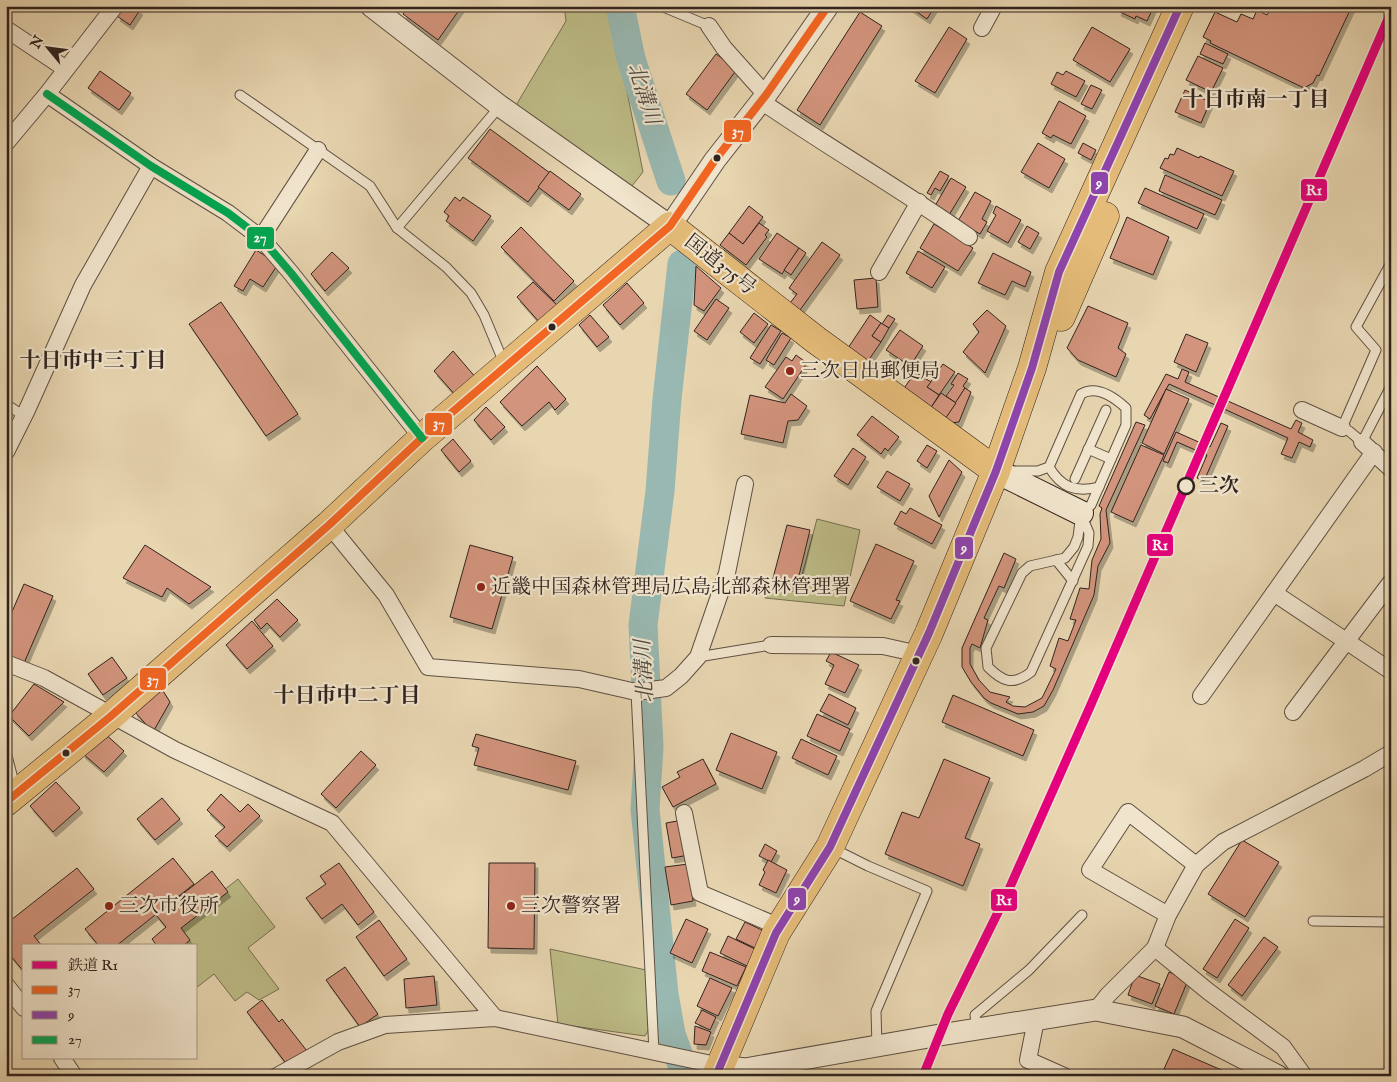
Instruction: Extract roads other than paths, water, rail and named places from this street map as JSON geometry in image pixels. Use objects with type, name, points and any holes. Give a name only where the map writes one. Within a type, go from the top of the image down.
[{"type":"highway","points":[[718,1071],[776,933],[830,847],[919,654],[996,470],[1032,368],[1059,272],[1180,6]]},
{"type":"highway","points":[[1032,368],[1058,326],[1196,6]]},
{"type":"highway","name":"国道375号","points":[[12,797],[111,716],[329,525],[422,438],[670,226],[816,340],[996,470]]},
{"type":"main road","points":[[996,470],[1081,513]]},
{"type":"street","points":[[6,143],[47,94],[115,6]]},
{"type":"street","points":[[371,6],[500,106],[670,226],[715,160],[763,98],[828,6]]},
{"type":"street","points":[[982,28],[994,6]]},
{"type":"street","points":[[709,26],[763,98],[798,127],[919,202],[969,237]]},
{"type":"street","points":[[6,29],[66,69]]},
{"type":"street","points":[[47,94],[151,166],[228,213],[261,238],[422,438]]},
{"type":"street","points":[[261,238],[318,150]]},
{"type":"street","points":[[6,452],[83,285],[151,166]]},
{"type":"street","points":[[879,272],[919,202]]},
{"type":"street","points":[[1302,410],[1342,428]]},
{"type":"street","points":[[1202,696],[1274,593],[1368,447],[1391,469]]},
{"type":"street","points":[[329,525],[386,595],[428,667],[579,679],[645,690],[666,688],[681,676],[698,658],[727,573],[745,484]]},
{"type":"street","points":[[1293,712],[1391,582]]},
{"type":"street","points":[[1274,593],[1391,671]]},
{"type":"street","points":[[771,645],[883,646],[919,654]]},
{"type":"street","points":[[6,663],[44,678],[175,750],[332,823],[495,1018]]},
{"type":"street","points":[[1096,1010],[1108,995],[1155,948],[1168,916],[1196,865],[1223,842],[1391,753]]},
{"type":"street","points":[[1168,916],[1090,870],[1128,812],[1196,865]]},
{"type":"street","points":[[684,814],[700,893],[780,927]]},
{"type":"street","points":[[1155,948],[1208,992],[1283,1047],[1304,1076]]},
{"type":"street","points":[[6,985],[22,1005]]},
{"type":"street","points":[[277,1076],[338,1042],[385,1026],[495,1018],[686,1059],[718,1071],[745,1069],[1096,1010],[1183,1028],[1278,1076]]},
{"type":"street","points":[[1036,1020],[1028,1060],[1064,1076]]},
{"type":"street","points":[[63,1060],[74,1076]]},
{"type":"lane","points":[[661,6],[709,26]]},
{"type":"lane","points":[[240,95],[370,186],[397,228],[446,268],[471,293],[484,315],[505,366]]},
{"type":"lane","points":[[397,228],[500,106]]},
{"type":"lane","points":[[1391,263],[1356,327],[1376,350],[1342,428],[1350,431],[1368,447],[1391,386]]},
{"type":"lane","points":[[996,470],[1038,471],[1049,467],[1081,394],[1092,390],[1116,399],[1126,408],[1126,424],[1091,505],[1081,513],[1078,537],[1074,547],[1065,558],[1030,566],[1022,573],[986,648],[988,667],[997,676],[1015,681],[1031,672],[1088,546],[1089,533],[1081,513]]},
{"type":"lane","points":[[6,404],[24,416]]},
{"type":"lane","points":[[1075,479],[1106,410]]},
{"type":"lane","points":[[1088,449],[1111,459]]},
{"type":"lane","points":[[1049,467],[1057,480],[1074,488],[1085,490],[1099,487]]},
{"type":"lane","points":[[1056,560],[1073,581]]},
{"type":"lane","points":[[698,658],[771,645]]},
{"type":"lane","points":[[645,690],[660,1053]]},
{"type":"lane","points":[[6,752],[12,797]]},
{"type":"lane","points":[[830,847],[868,866],[927,891],[876,1011],[877,1046]]},
{"type":"lane","points":[[977,1030],[975,1015],[1029,970],[1082,915]]},
{"type":"lane","points":[[1313,921],[1391,922]]},
{"type":"waterway","name":"北溝川","points":[[620,6],[631,59],[671,181]]},
{"type":"waterway","name":"北溝川","points":[[682,264],[667,399],[660,491],[643,625],[649,747],[645,809],[664,994],[671,1034],[686,1076]]},
{"type":"rail line","name":"R1","points":[[923,1076],[948,1014],[1006,896],[1089,709],[1391,12]]},
{"type":"place","name":"三次日出郵便局","points":[[790,371]]},
{"type":"place","name":"三次","points":[[1186,486]]},
{"type":"place","name":"近畿中国森林管理局広島北部森林管理署","points":[[481,587]]},
{"type":"place","name":"三次市役所","points":[[109,906]]},
{"type":"place","name":"三次警察署","points":[[511,906]]},
{"type":"district","name":"十日市南一丁目","points":[[1256,100]]},
{"type":"district","name":"十日市中三丁目","points":[[93,361]]},
{"type":"district","name":"十日市中二丁目","points":[[347,696]]}]
